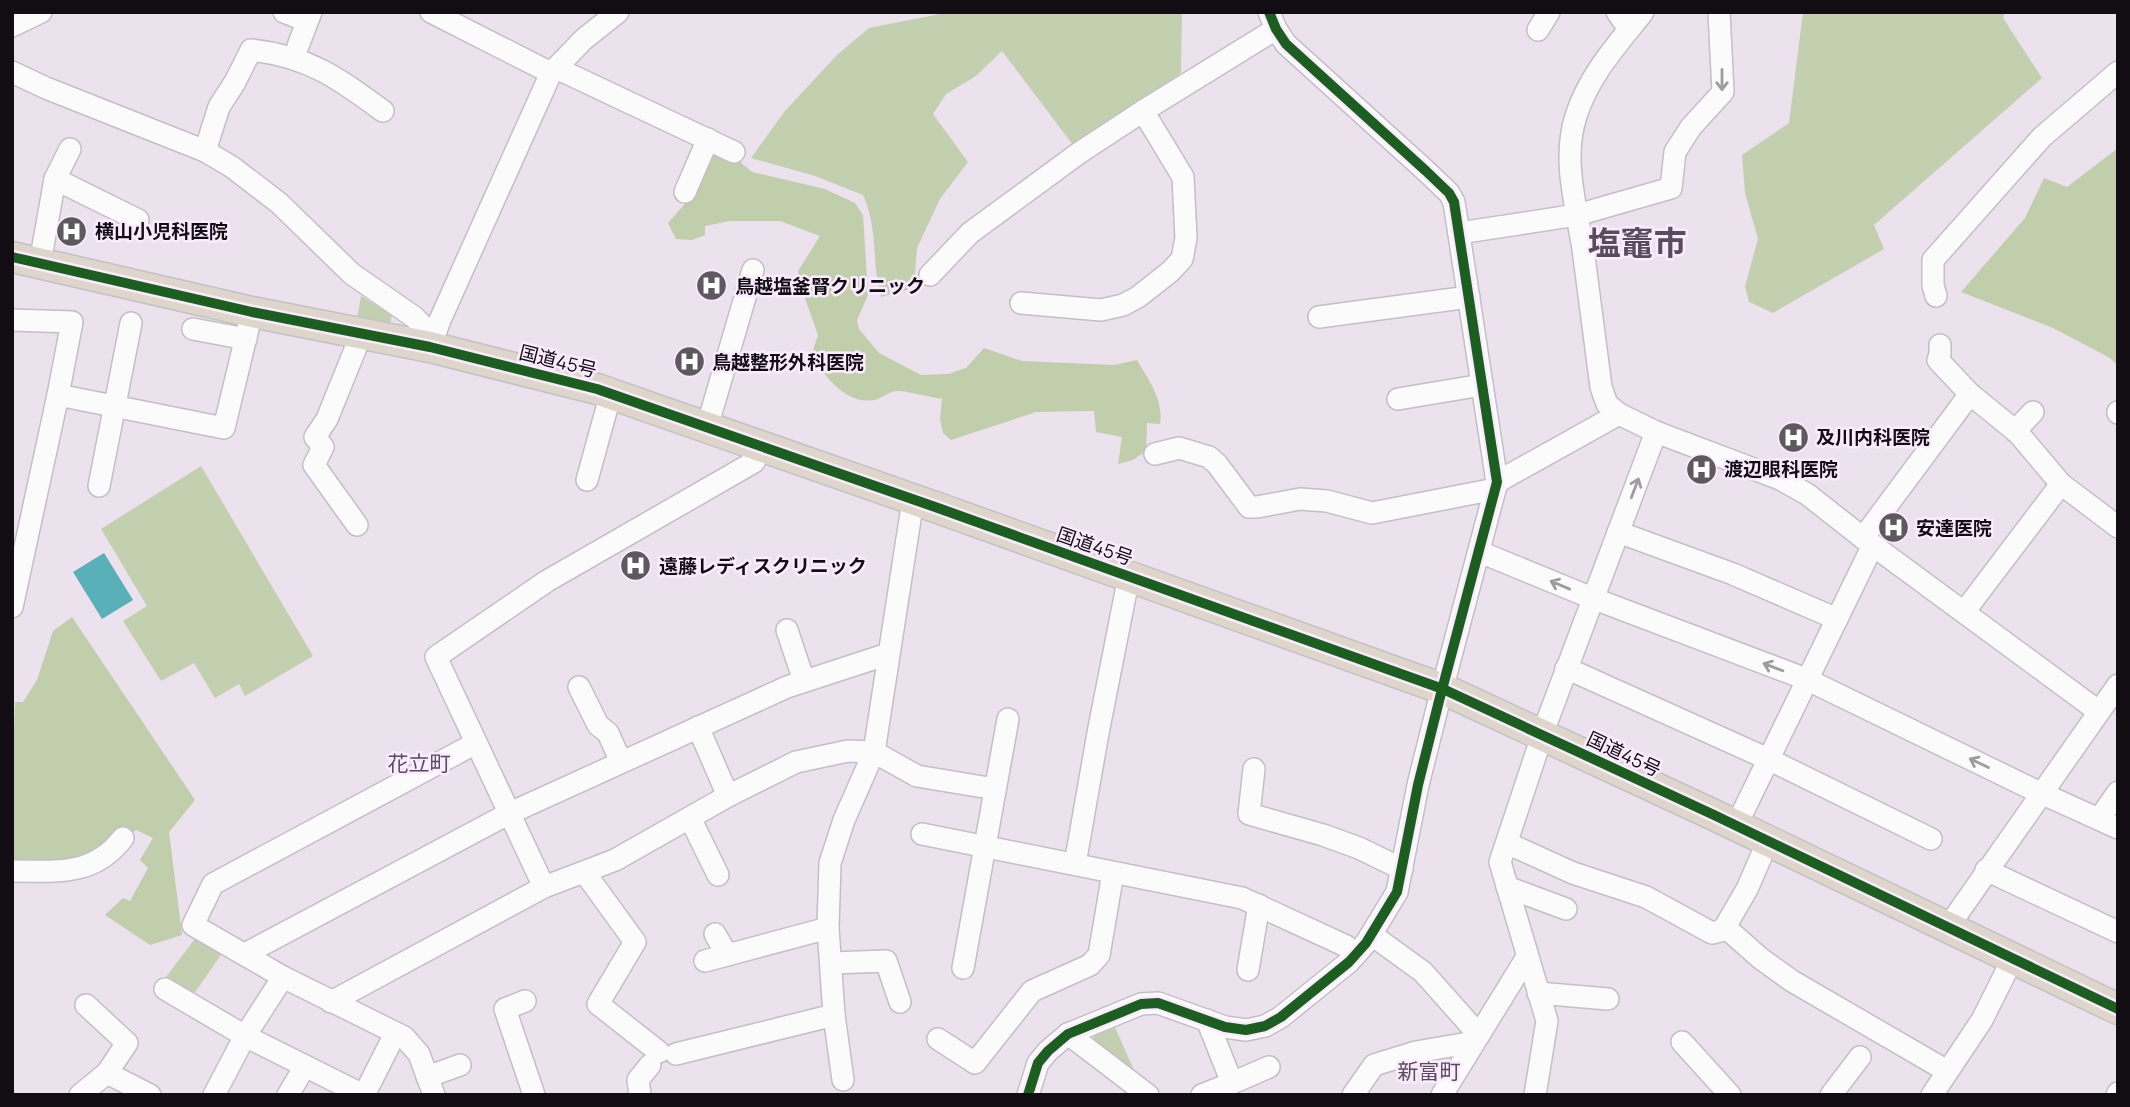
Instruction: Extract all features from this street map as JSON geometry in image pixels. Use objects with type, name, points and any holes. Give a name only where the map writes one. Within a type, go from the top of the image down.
[{"type":"highway","name":"国道45号","points":[[26,260],[249,326],[361,335],[430,347],[611,393],[1129,576],[1443,689],[1736,825],[2118,1009]]},
{"type":"street","points":[[12,26],[41,12]]},
{"type":"street","points":[[284,12],[309,17],[298,46]]},
{"type":"street","points":[[431,12],[734,152]]},
{"type":"street","points":[[430,347],[554,70],[584,39],[618,12]]},
{"type":"street","points":[[1643,12],[1623,21],[1576,116],[1571,139],[1570,166],[1601,387],[1607,404],[1619,414],[1656,432],[1780,479],[1807,494],[2098,711]]},
{"type":"street","points":[[1459,233],[1577,215],[1671,188],[1675,152],[1691,127],[1723,92],[1719,12]]},
{"type":"street","points":[[930,275],[970,233],[1079,153],[1272,21],[1286,44],[1449,193],[1454,202],[1496,485],[1418,785],[1397,892],[1372,935],[1355,955],[1281,1017],[1265,1026],[1246,1030],[1225,1027],[1158,1003],[1141,1004],[1068,1034],[1038,1063],[1028,1095]]},
{"type":"street","points":[[205,151],[219,107],[251,50],[275,53],[313,65],[341,80],[383,111]]},
{"type":"street","points":[[12,72],[205,151],[259,186],[352,274],[414,317],[423,326],[430,347]]},
{"type":"street","points":[[1936,296],[1933,260],[2042,137],[2118,72]]},
{"type":"street","points":[[1021,303],[1101,310],[1123,305],[1138,297],[1182,259],[1186,238],[1183,177],[1143,111]]},
{"type":"street","points":[[685,192],[708,139]]},
{"type":"street","points":[[26,260],[55,179],[71,149]]},
{"type":"street","points":[[55,179],[138,220]]},
{"type":"street","points":[[707,427],[752,270]]},
{"type":"street","points":[[1319,317],[1469,297]]},
{"type":"street","points":[[12,320],[72,322],[12,607]]},
{"type":"street","points":[[99,486],[131,323]]},
{"type":"street","points":[[58,395],[224,428],[249,326],[193,329]]},
{"type":"street","points":[[356,525],[314,465],[323,447],[315,437],[327,419],[361,335]]},
{"type":"street","points":[[1940,345],[1938,360],[1970,394],[2015,431],[2061,484],[2118,527]]},
{"type":"street","points":[[1398,399],[1482,385]]},
{"type":"street","points":[[587,480],[611,393]]},
{"type":"street","points":[[1736,825],[1837,619],[1868,541],[1970,394]]},
{"type":"street","points":[[2015,431],[2033,412]]},
{"type":"street","points":[[1155,454],[1179,448],[1209,457],[1249,507],[1300,499],[1327,501],[1372,513],[1496,485],[1619,414]]},
{"type":"street","points":[[1535,1095],[1547,1021],[1500,862],[1566,668],[1656,432]]},
{"type":"street","points":[[544,887],[436,657],[547,580],[754,461],[761,447]]},
{"type":"street","points":[[1964,612],[2061,484]]},
{"type":"street","points":[[843,1080],[834,1015],[828,928],[830,863],[844,820],[874,752],[913,500]]},
{"type":"street","points":[[1618,531],[1733,574],[1837,619]]},
{"type":"street","points":[[1480,552],[1592,598],[1806,679],[2108,824],[2118,792]]},
{"type":"street","points":[[1075,864],[1129,576]]},
{"type":"street","points":[[787,630],[804,681]]},
{"type":"street","points":[[245,954],[508,814],[787,687],[888,654]]},
{"type":"street","points":[[1566,668],[1768,760],[1931,839]]},
{"type":"street","points":[[1948,927],[2118,685]]},
{"type":"street","points":[[579,687],[598,725],[608,733],[621,762]]},
{"type":"street","points":[[963,968],[1008,719]]},
{"type":"street","points":[[698,727],[729,796]]},
{"type":"street","points":[[460,1065],[431,1086],[419,1054],[404,1037],[283,977],[193,926],[213,884],[476,743]]},
{"type":"street","points":[[331,1002],[544,887],[615,860],[796,762],[848,751],[874,752],[916,776],[995,789]]},
{"type":"street","points":[[1254,769],[1241,813],[1335,839],[1402,869]]},
{"type":"street","points":[[690,818],[718,875]]},
{"type":"street","points":[[922,834],[1242,898],[1346,946],[1355,955]]},
{"type":"street","points":[[12,871],[72,871],[91,864],[114,849],[123,838]]},
{"type":"street","points":[[1507,843],[1573,873],[1646,897],[1712,933],[1725,927],[1768,841]]},
{"type":"street","points":[[1986,870],[2118,932]]},
{"type":"street","points":[[585,873],[635,942],[598,1004],[662,1057]]},
{"type":"street","points":[[938,1039],[975,1063],[1031,991],[1090,965],[1099,955],[1112,873]]},
{"type":"street","points":[[1507,887],[1566,909]]},
{"type":"street","points":[[1248,970],[1259,905]]},
{"type":"street","points":[[1725,927],[1760,958],[1792,981],[1947,1071]]},
{"type":"street","points":[[705,961],[828,928]]},
{"type":"street","points":[[715,933],[727,955]]},
{"type":"street","points":[[1372,935],[1423,972],[1476,1039]]},
{"type":"street","points":[[1442,1095],[1527,957]]},
{"type":"street","points":[[1932,1095],[1982,1020],[2013,958]]},
{"type":"street","points":[[831,963],[886,961],[900,1002]]},
{"type":"street","points":[[214,1095],[245,1036],[283,977]]},
{"type":"street","points":[[165,989],[245,1036],[364,1095],[395,1034]]},
{"type":"street","points":[[1538,993],[1608,999]]},
{"type":"street","points":[[525,1001],[505,1009],[534,1095]]},
{"type":"street","points":[[80,1095],[107,1073],[127,1043],[86,1005]]},
{"type":"street","points":[[640,1095],[638,1080],[662,1057],[834,1015]]},
{"type":"street","points":[[1207,1020],[1232,1083]]},
{"type":"street","points":[[1068,1034],[1148,1095]]},
{"type":"street","points":[[1353,1095],[1374,1065],[1416,1052],[1476,1039]]},
{"type":"street","points":[[1682,1042],[1730,1095]]},
{"type":"street","points":[[1832,1095],[1860,1057]]},
{"type":"street","points":[[288,1095],[305,1066]]},
{"type":"street","points":[[1202,1095],[1269,1068]]},
{"type":"street","points":[[107,1073],[150,1095]]},
{"type":"green space","points":[[950,12],[1182,12],[1181,73],[1073,145],[1002,51],[976,76],[946,94],[933,114],[968,162],[940,199],[917,248],[914,288],[881,297],[871,221],[863,195],[815,176],[751,158],[784,112],[837,55],[869,28]]},
{"type":"green space","points":[[1803,12],[2005,12],[2003,18],[2042,78],[1874,225],[1884,249],[1773,313],[1749,302],[1745,286],[1758,239],[1745,193],[1742,155],[1789,123]]},
{"type":"green space","points":[[2118,148],[2118,366],[2110,358],[2053,328],[1961,292],[2025,218],[2044,178],[2067,187]]},
{"type":"green space","points":[[712,150],[739,161],[752,172],[825,189],[855,203],[863,215],[868,295],[857,320],[859,329],[879,353],[921,375],[948,374],[966,368],[984,348],[1022,361],[1114,365],[1137,360],[1154,390],[1161,415],[1160,424],[1147,423],[1146,451],[1133,460],[1118,464],[1122,437],[1096,432],[1094,411],[1036,412],[951,440],[943,433],[940,419],[942,399],[896,391],[874,400],[845,394],[811,356],[818,335],[798,271],[820,236],[780,221],[730,221],[705,226],[705,235],[692,240],[676,239],[668,223],[691,197]]},
{"type":"green space","points":[[361,296],[392,315],[390,325],[357,319]]},
{"type":"green space","points":[[201,466],[313,656],[245,696],[239,684],[215,698],[194,663],[161,681],[123,621],[147,606],[101,529]]},
{"type":"green space","points":[[72,617],[195,800],[169,832],[182,935],[150,945],[105,915],[123,898],[130,901],[148,868],[140,860],[153,838],[136,830],[85,861],[12,866],[12,731],[15,702],[23,702],[37,680],[53,631]]},
{"type":"green space","points":[[197,936],[223,952],[191,998],[163,981]]},
{"type":"green space","points":[[1114,1025],[1136,1075],[1092,1043],[1095,1034]]},
{"type":"water","points":[[104,553],[133,600],[102,619],[73,572]]},
{"type":"cycle path","points":[[1028,1095],[1038,1063],[1068,1034],[1141,1004],[1158,1003],[1225,1027],[1246,1030],[1265,1026],[1281,1017],[1349,962],[1366,943],[1397,892],[1418,785],[1497,482],[1454,202],[1449,193],[1426,171],[1286,44],[1269,12]]},
{"type":"cycle path","points":[[12,257],[252,312],[430,347],[597,389],[938,508],[1443,689],[1714,815],[2118,1009]]},
{"type":"place","name":"横山小児科医院","points":[[72,231]]},
{"type":"place","name":"鳥越塩釜腎クリニック","points":[[712,286]]},
{"type":"place","name":"鳥越整形外科医院","points":[[689,362]]},
{"type":"place","name":"及川内科医院","points":[[1793,437]]},
{"type":"place","name":"渡辺眼科医院","points":[[1701,469]]},
{"type":"place","name":"安達医院","points":[[1893,528]]},
{"type":"place","name":"遠藤レディスクリニック","points":[[636,566]]},
{"type":"district","name":"塩竈市","points":[[1637,242]]},
{"type":"district","name":"花立町","points":[[419,763]]},
{"type":"district","name":"新富町","points":[[1429,1071]]}]
